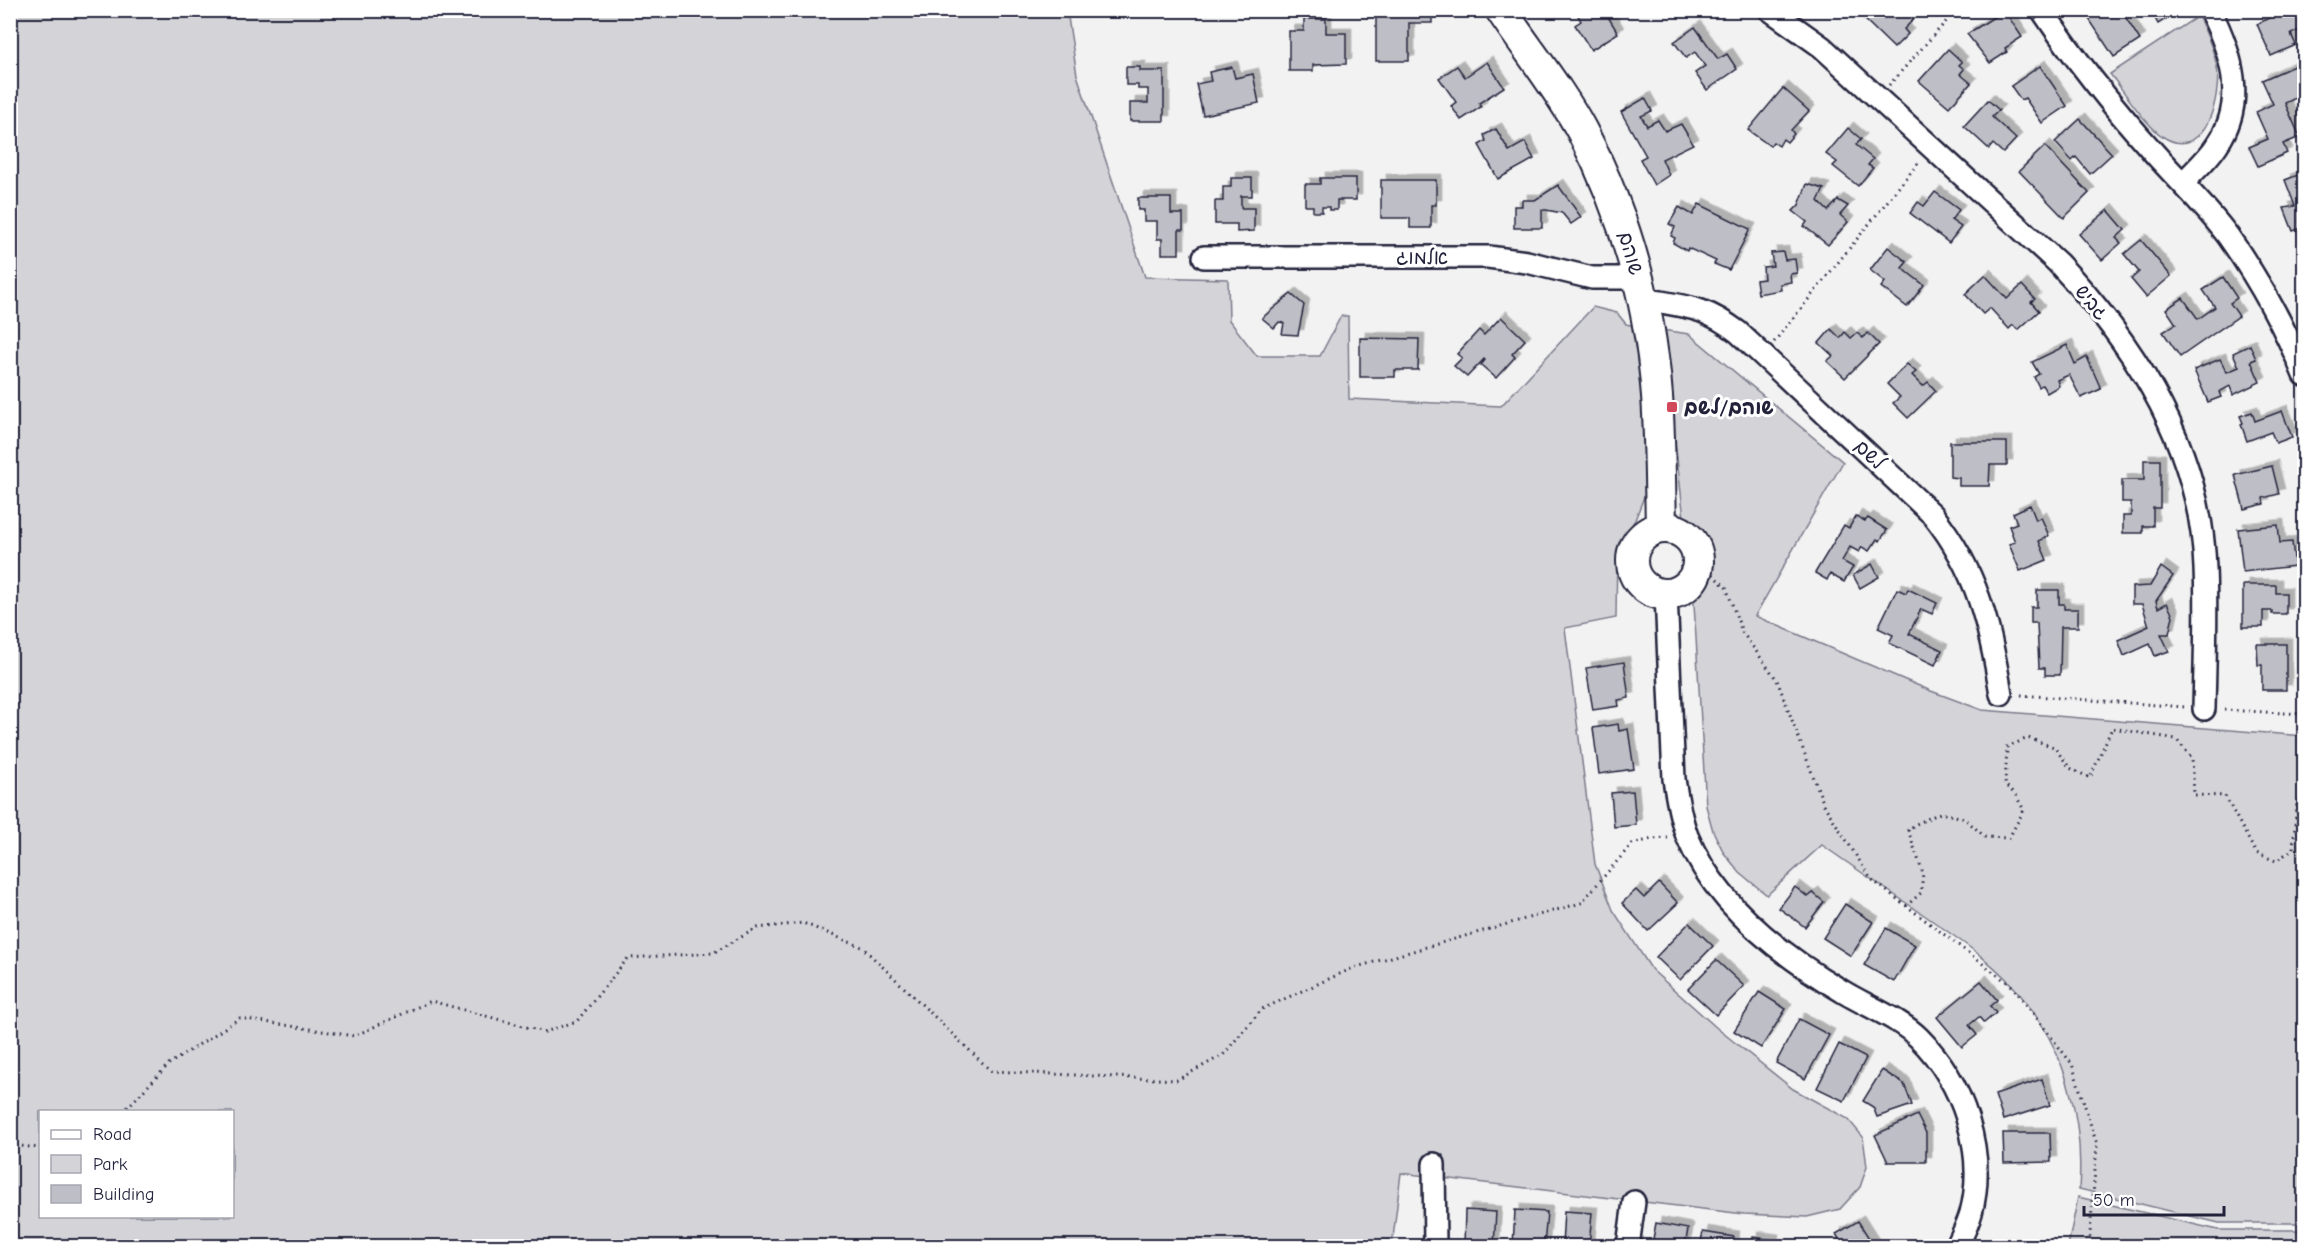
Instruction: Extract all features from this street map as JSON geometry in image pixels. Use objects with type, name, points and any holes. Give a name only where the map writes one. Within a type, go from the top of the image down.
[{"type":"street","name":"שוהם","points":[[1501,10],[1552,83],[1580,129],[1604,175],[1622,220],[1641,288],[1657,396],[1660,528]]},
{"type":"street","name":"גביש","points":[[1770,10],[1822,47],[2058,263],[2085,292],[2131,351],[2165,412],[2189,474],[2203,536],[2205,567],[2204,709]]},
{"type":"street","points":[[2042,10],[2111,103],[2226,233],[2259,280],[2285,328],[2304,375]]},
{"type":"street","points":[[2183,183],[2221,139],[2231,116],[2234,98],[2234,79],[2230,57],[2210,10]]},
{"type":"street","name":"אלמוג","points":[[1204,256],[1488,257],[1527,262],[1641,288]]},
{"type":"street","name":"לשם","points":[[1641,288],[1713,315],[1738,332],[1917,499],[1947,532],[1968,569],[1983,608],[2001,694]]},
{"type":"street","points":[[1660,528],[1675,529],[1685,534],[1693,542],[1698,552],[1699,563],[1690,583],[1681,590],[1666,594],[1649,590],[1640,584],[1631,564],[1636,543],[1644,534],[1660,528]]},
{"type":"street","points":[[1666,594],[1674,779],[1678,808],[1688,837],[1702,865],[1722,892],[1769,940],[1823,980],[1877,1010],[1918,1037],[1949,1074],[1968,1119],[1976,1166],[1971,1213],[1957,1246]]},
{"type":"street","points":[[1434,1164],[1435,1246]]},
{"type":"street","points":[[1628,1246],[1634,1202]]},
{"type":"path","points":[[1878,97],[1952,16],[1961,10]]},
{"type":"path","points":[[1764,355],[1932,147]]},
{"type":"path","points":[[1699,563],[1726,587],[1742,632],[1777,680],[1824,805],[1871,879],[2012,986],[2072,1064],[2097,1145],[2089,1246]]},
{"type":"path","points":[[2001,694],[2304,714]]},
{"type":"path","points":[[1906,906],[1921,893],[1923,873],[1908,830],[1916,824],[1940,813],[1964,818],[1985,837],[2009,838],[2024,810],[2005,785],[2007,747],[2028,738],[2054,747],[2070,768],[2090,778],[2112,728],[2176,739],[2192,758],[2194,795],[2224,796],[2256,853],[2276,861],[2293,849],[2297,801],[2304,800]]},
{"type":"path","points":[[125,1110],[169,1064],[240,1018],[354,1036],[431,1001],[545,1032],[577,1021],[628,958],[714,953],[757,928],[803,923],[862,947],[991,1071],[1177,1080],[1223,1055],[1262,1009],[1353,968],[1581,903],[1632,844],[1652,839],[1688,837]]},
{"type":"path","points":[[10,1144],[39,1149]]},
{"type":"green space","points":[[10,11],[1067,11],[1077,75],[1145,277],[1228,279],[1229,320],[1257,356],[1320,356],[1341,316],[1348,316],[1349,399],[1501,406],[1593,307],[1617,313],[1626,324],[1640,327],[1647,489],[1635,520],[1617,548],[1616,618],[1565,628],[1595,864],[1613,910],[1652,970],[1718,1029],[1793,1089],[1848,1119],[1863,1137],[1867,1167],[1860,1187],[1840,1209],[1807,1217],[1744,1214],[1401,1173],[1392,1246],[11,1246]]},
{"type":"green space","points":[[2198,16],[2216,61],[2218,79],[2208,121],[2192,140],[2181,143],[2167,139],[2152,128],[2110,74]]},
{"type":"green space","points":[[1662,330],[1689,334],[1843,462],[1755,616],[1931,691],[1982,710],[2304,736],[2304,1223],[2219,1223],[2079,1189],[2080,1163],[2075,1112],[2061,1063],[2037,1018],[2012,985],[1989,962],[1822,845],[1767,895],[1740,873],[1724,853],[1713,831],[1706,806],[1694,604]]},
{"type":"green space","points":[[2078,1197],[2218,1230],[2304,1230],[2304,1246],[2068,1246]]},
{"type":"building","points":[[1376,10],[1432,10],[1432,23],[1409,23],[1409,61],[1376,61]]},
{"type":"building","points":[[1575,10],[1604,10],[1618,33],[1591,50],[1575,25],[1581,21]]},
{"type":"building","points":[[1859,10],[1906,10],[1914,19],[1904,29],[1908,34],[1894,48],[1857,12]]},
{"type":"building","points":[[1989,10],[2004,10],[2022,37],[2005,48],[2007,52],[1990,63],[1967,34],[1994,17]]},
{"type":"building","points":[[2101,10],[2121,10],[2140,40],[2114,57],[2089,19]]},
{"type":"building","points":[[2143,10],[2175,10],[2176,13],[2158,24],[2152,13],[2147,16]]},
{"type":"building","points":[[2286,10],[2304,10],[2304,28],[2291,34],[2296,45],[2271,56],[2257,24]]},
{"type":"building","points":[[1304,19],[1326,19],[1326,33],[1346,33],[1346,64],[1313,65],[1313,71],[1289,71],[1289,31],[1304,31]]},
{"type":"building","points":[[1695,27],[1718,59],[1727,54],[1737,69],[1707,90],[1695,73],[1705,66],[1695,52],[1686,58],[1674,42]]},
{"type":"building","points":[[1948,49],[1962,62],[1959,65],[1964,69],[1960,74],[1971,83],[1949,107],[1919,81]]},
{"type":"building","points":[[1487,62],[1504,87],[1479,103],[1481,107],[1461,120],[1451,106],[1456,102],[1439,78],[1457,66],[1465,77]]},
{"type":"building","points":[[2040,66],[2067,106],[2042,123],[2025,98],[2021,100],[2011,86]]},
{"type":"building","points":[[2294,66],[2304,88],[2304,94],[2285,103],[2300,137],[2283,144],[2287,153],[2258,166],[2249,147],[2268,139],[2256,112],[2273,104],[2262,80]]},
{"type":"building","points":[[1126,67],[1140,67],[1140,71],[1164,71],[1164,121],[1130,121],[1130,103],[1148,103],[1148,89],[1138,89],[1138,85],[1126,85]]},
{"type":"building","points":[[1232,67],[1235,78],[1253,74],[1259,103],[1203,115],[1196,84],[1211,81],[1209,72]]},
{"type":"building","points":[[1783,88],[1809,111],[1791,130],[1794,134],[1787,142],[1783,139],[1779,146],[1773,142],[1770,146],[1748,130]]},
{"type":"building","points":[[1645,98],[1652,111],[1641,116],[1647,126],[1658,120],[1665,131],[1681,124],[1693,144],[1662,159],[1669,175],[1654,185],[1640,159],[1646,156],[1621,112]]},
{"type":"building","points":[[1988,100],[1999,110],[1992,117],[2016,139],[2003,153],[1993,144],[1989,149],[1964,126]]},
{"type":"building","points":[[2080,119],[2112,154],[2090,174],[2076,157],[2072,161],[2055,142]]},
{"type":"building","points":[[1848,128],[1861,139],[1856,145],[1873,159],[1868,165],[1873,168],[1858,186],[1833,166],[1837,162],[1826,154]]},
{"type":"building","points":[[1496,129],[1509,151],[1525,142],[1534,159],[1498,179],[1479,145],[1486,141],[1484,135]]},
{"type":"building","points":[[2045,146],[2089,193],[2064,218],[2019,171]]},
{"type":"building","points":[[2298,175],[2299,180],[2304,177],[2304,227],[2293,231],[2284,208],[2295,206],[2285,180]]},
{"type":"building","points":[[1231,178],[1252,178],[1252,196],[1241,196],[1241,208],[1254,208],[1254,231],[1237,232],[1237,224],[1215,224],[1215,201],[1223,201],[1223,187],[1231,187]]},
{"type":"building","points":[[1320,178],[1356,178],[1356,200],[1337,200],[1337,210],[1322,207],[1322,212],[1313,212],[1313,206],[1305,206],[1305,184],[1320,184]]},
{"type":"building","points":[[1381,180],[1436,180],[1436,205],[1431,205],[1431,228],[1410,228],[1410,218],[1381,218]]},
{"type":"building","points":[[1807,184],[1824,189],[1818,201],[1828,211],[1838,200],[1848,206],[1840,215],[1848,222],[1828,245],[1804,226],[1807,222],[1793,211],[1799,205]]},
{"type":"building","points":[[1558,185],[1581,217],[1571,224],[1562,213],[1542,210],[1542,228],[1514,228],[1514,206],[1522,206],[1522,200],[1535,200]]},
{"type":"building","points":[[1935,192],[1959,210],[1951,220],[1961,227],[1949,243],[1910,213],[1918,202],[1924,206]]},
{"type":"building","points":[[1138,198],[1171,198],[1171,214],[1183,214],[1183,230],[1179,230],[1179,254],[1162,254],[1162,239],[1157,239],[1157,221],[1144,221],[1144,210],[1138,210]]},
{"type":"building","points":[[1699,204],[1750,229],[1729,270],[1714,264],[1716,261],[1688,248],[1687,251],[1673,243],[1675,238],[1671,236],[1675,227],[1669,224],[1679,207],[1693,215]]},
{"type":"building","points":[[2108,210],[2125,230],[2116,238],[2121,243],[2102,260],[2079,234]]},
{"type":"building","points":[[2141,240],[2171,276],[2146,297],[2131,279],[2139,272],[2124,254]]},
{"type":"building","points":[[1888,247],[1907,262],[1902,268],[1924,285],[1907,307],[1881,287],[1885,282],[1870,270]]},
{"type":"building","points":[[1783,252],[1785,260],[1795,259],[1797,273],[1790,274],[1791,282],[1780,284],[1781,290],[1758,294],[1756,280],[1764,279],[1763,267],[1773,266],[1771,253]]},
{"type":"building","points":[[1985,275],[2007,299],[2022,285],[2035,299],[2031,302],[2039,311],[2018,330],[2013,325],[2009,329],[1990,308],[1983,314],[1965,294]]},
{"type":"building","points":[[2223,277],[2237,298],[2230,303],[2239,316],[2180,357],[2163,332],[2176,324],[2166,309],[2183,298],[2198,319],[2215,307],[2203,290]]},
{"type":"building","points":[[1291,294],[1304,305],[1298,335],[1282,334],[1284,323],[1279,322],[1274,328],[1262,318]]},
{"type":"building","points":[[1501,317],[1525,340],[1512,354],[1515,357],[1496,378],[1481,365],[1484,359],[1467,377],[1454,366],[1462,358],[1457,354],[1479,330],[1484,335]]},
{"type":"building","points":[[1831,329],[1840,338],[1845,332],[1851,338],[1857,333],[1863,338],[1868,333],[1879,344],[1845,378],[1827,361],[1833,356],[1819,343]]},
{"type":"building","points":[[1360,338],[1419,339],[1418,370],[1395,370],[1395,377],[1360,377]]},
{"type":"building","points":[[2067,345],[2075,364],[2087,357],[2101,389],[2081,398],[2069,375],[2057,380],[2059,386],[2047,393],[2042,385],[2039,387],[2034,377],[2039,374],[2032,362]]},
{"type":"building","points":[[2250,345],[2256,359],[2251,361],[2260,382],[2233,395],[2230,386],[2219,392],[2221,397],[2208,402],[2194,370],[2220,359],[2227,372],[2239,367],[2233,353]]},
{"type":"building","points":[[1907,364],[1916,372],[1912,375],[1923,386],[1928,382],[1936,391],[1908,418],[1893,403],[1900,397],[1887,384]]},
{"type":"building","points":[[2282,411],[2292,437],[2276,443],[2271,432],[2247,441],[2240,416],[2252,412],[2255,421]]},
{"type":"building","points":[[1950,442],[2007,442],[2007,465],[1990,465],[1989,486],[1959,486],[1959,478],[1950,477]]},
{"type":"building","points":[[2144,460],[2160,460],[2160,508],[2153,508],[2153,526],[2143,526],[2143,533],[2123,533],[2123,516],[2131,516],[2131,502],[2122,502],[2122,480],[2144,480]]},
{"type":"building","points":[[2272,466],[2279,494],[2263,498],[2264,504],[2244,509],[2235,475]]},
{"type":"building","points":[[2030,505],[2036,520],[2041,517],[2049,536],[2039,541],[2047,560],[2020,571],[2009,544],[2015,542],[2009,526],[2017,523],[2013,513]]},
{"type":"building","points":[[1856,516],[1865,521],[1868,518],[1887,530],[1880,541],[1877,539],[1869,551],[1862,547],[1859,552],[1850,547],[1842,561],[1853,567],[1844,582],[1830,574],[1827,580],[1815,573],[1844,525],[1849,528]]},
{"type":"building","points":[[2278,525],[2280,543],[2292,542],[2295,566],[2243,572],[2238,529]]},
{"type":"building","points":[[1872,564],[1879,577],[1860,588],[1853,575]]},
{"type":"building","points":[[2161,567],[2173,576],[2156,601],[2158,608],[2167,603],[2173,616],[2169,634],[2161,634],[2169,651],[2155,656],[2150,644],[2124,656],[2118,640],[2149,626],[2142,604],[2132,604],[2132,587],[2150,586]]},
{"type":"building","points":[[2243,585],[2276,585],[2276,593],[2286,593],[2286,614],[2272,614],[2272,611],[2263,611],[2263,627],[2243,627]]},
{"type":"building","points":[[1897,589],[1906,593],[1908,589],[1937,603],[1932,614],[1921,609],[1909,634],[1942,650],[1935,665],[1889,643],[1893,635],[1878,628]]},
{"type":"building","points":[[2037,590],[2059,590],[2059,604],[2064,604],[2064,609],[2078,609],[2078,627],[2061,627],[2060,675],[2045,675],[2045,668],[2039,668],[2037,623],[2031,623],[2031,607],[2037,607]]},
{"type":"building","points":[[2257,644],[2286,644],[2286,690],[2262,690],[2262,665],[2258,665]]},
{"type":"building","points":[[1624,662],[1629,698],[1618,700],[1619,706],[1593,710],[1586,668]]},
{"type":"building","points":[[1618,724],[1619,731],[1628,729],[1634,769],[1599,774],[1593,728]]},
{"type":"building","points":[[1633,791],[1636,825],[1614,827],[1611,793]]},
{"type":"building","points":[[1659,883],[1678,903],[1648,931],[1622,903],[1636,890],[1644,898]]},
{"type":"building","points":[[1795,887],[1808,897],[1813,893],[1824,902],[1805,927],[1779,908]]},
{"type":"building","points":[[1845,904],[1873,922],[1851,956],[1823,938]]},
{"type":"building","points":[[1689,923],[1713,946],[1680,980],[1656,957]]},
{"type":"building","points":[[1886,928],[1915,945],[1894,982],[1864,965]]},
{"type":"building","points":[[1716,960],[1744,986],[1716,1015],[1688,989]]},
{"type":"building","points":[[1981,981],[1997,1000],[1990,1006],[1996,1013],[1984,1023],[1979,1017],[1969,1025],[1977,1035],[1962,1047],[1937,1017]]},
{"type":"building","points":[[1759,992],[1786,1009],[1761,1048],[1734,1031]]},
{"type":"building","points":[[1799,1019],[1829,1035],[1805,1079],[1776,1063]]},
{"type":"building","points":[[1839,1044],[1866,1058],[1844,1101],[1817,1088]]},
{"type":"building","points":[[1882,1070],[1904,1084],[1912,1105],[1877,1117],[1873,1107],[1863,1101]]},
{"type":"building","points":[[2042,1079],[2050,1105],[2003,1120],[1995,1095]]},
{"type":"building","points":[[1917,1115],[1926,1133],[1926,1162],[1888,1162],[1875,1135]]},
{"type":"building","points":[[2003,1133],[2050,1133],[2051,1162],[2004,1163]]},
{"type":"building","points":[[1465,1210],[1496,1212],[1494,1246],[1464,1246]]},
{"type":"building","points":[[1515,1210],[1547,1212],[1544,1246],[1513,1246]]},
{"type":"building","points":[[1564,1211],[1592,1213],[1589,1246],[1562,1246]]},
{"type":"building","points":[[1858,1221],[1874,1246],[1843,1246],[1836,1234]]},
{"type":"building","points":[[1656,1223],[1688,1229],[1685,1246],[1659,1246],[1660,1241],[1653,1239]]},
{"type":"building","points":[[1703,1232],[1734,1237],[1733,1246],[1700,1246]]},
{"type":"building","points":[[1753,1237],[1773,1240],[1772,1246],[1752,1246]]},
{"type":"place","name":"שוהם/לשם","points":[[1672,407]]}]
